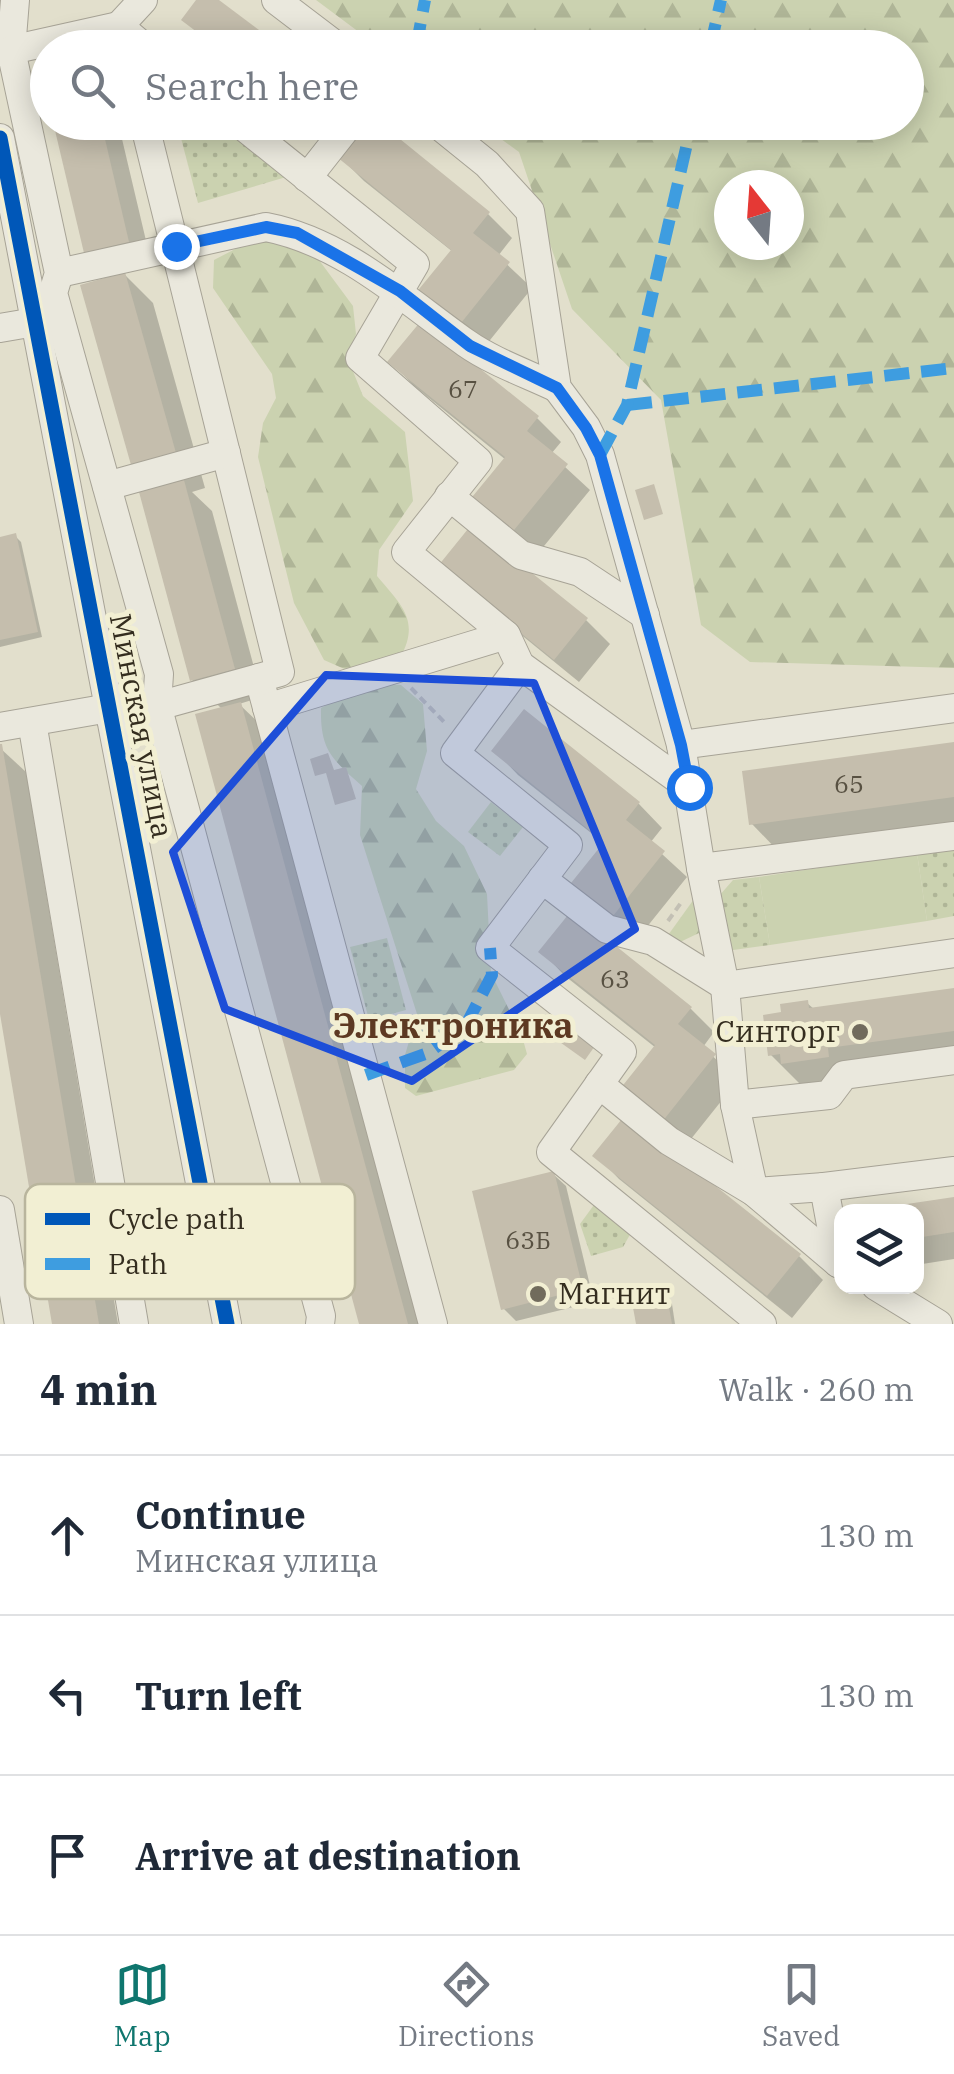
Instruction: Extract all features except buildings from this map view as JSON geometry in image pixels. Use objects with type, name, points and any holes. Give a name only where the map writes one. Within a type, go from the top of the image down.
[{"type":"street","points":[[15,0],[10,50],[58,272],[53,293],[159,674],[158,705],[286,1184]]},
{"type":"street","points":[[97,30],[123,24],[143,0]]},
{"type":"street","points":[[276,0],[315,30]]},
{"type":"street","points":[[10,50],[30,45]]},
{"type":"street","name":"Минская улица","points":[[0,138],[200,1184]]},
{"type":"street","points":[[0,727],[158,705],[280,672],[149,140]]},
{"type":"street","points":[[260,140],[415,264],[360,358],[478,460],[406,552],[506,635],[520,665],[689,787]]},
{"type":"street","points":[[307,178],[337,140]]},
{"type":"street","points":[[458,140],[488,164],[530,210],[557,388],[600,455],[681,745],[725,986],[736,1105],[754,1192]]},
{"type":"street","points":[[58,272],[266,227],[297,233],[400,291],[470,346],[557,388]]},
{"type":"street","points":[[0,328],[35,322]]},
{"type":"street","points":[[107,486],[226,453]]},
{"type":"street","points":[[450,496],[521,555],[580,572],[644,615]]},
{"type":"street","points":[[267,708],[506,635]]},
{"type":"street","points":[[520,665],[456,753],[568,845],[490,948],[622,1052],[550,1152],[762,1324]]},
{"type":"street","points":[[259,678],[434,1324]]},
{"type":"street","points":[[681,745],[954,708]]},
{"type":"street","points":[[32,722],[110,1184]]},
{"type":"street","points":[[701,871],[954,836]]},
{"type":"street","points":[[542,880],[608,928],[653,940],[725,986],[954,954]]},
{"type":"street","points":[[736,1105],[829,1095],[844,1074],[954,1060]]},
{"type":"street","points":[[599,1084],[670,1141],[754,1192],[834,1259]]},
{"type":"street","points":[[754,1192],[824,1188],[954,1170]]},
{"type":"street","points":[[824,1188],[834,1236]]},
{"type":"street","points":[[0,1210],[19,1324]]},
{"type":"street","points":[[889,1294],[938,1324]]},
{"type":"street","points":[[130,1299],[134,1324]]},
{"type":"street","name":"Минская улица","points":[[222,1299],[227,1324]]},
{"type":"street","points":[[316,1299],[320,1324]]},
{"type":"path","points":[[392,670],[464,742]]},
{"type":"path","points":[[653,940],[701,871]]},
{"type":"highlighted area","points":[[326,675],[534,683],[635,929],[412,1081],[225,1009],[173,852]]},
{"type":"green space","points":[[316,0],[954,0],[954,668],[750,662],[701,625],[661,400],[572,309],[519,152],[502,140],[924,140],[924,30],[356,30]]},
{"type":"green space","points":[[181,140],[247,140],[293,175],[198,203]]},
{"type":"green space","points":[[262,235],[316,256],[353,306],[356,334],[348,359],[363,396],[405,432],[413,501],[379,550],[377,576],[400,605],[408,623],[409,633],[400,658],[349,671],[324,660],[294,603],[258,457],[263,423],[276,398],[272,374],[213,288],[214,260]]},
{"type":"green space","points":[[368,683],[401,685],[423,704],[427,751],[416,789],[436,821],[464,846],[487,894],[491,973],[527,1054],[514,1070],[416,1096],[405,1088],[405,1055],[417,1014],[360,835],[362,786],[330,753],[321,722],[321,708]]},
{"type":"green space","points":[[491,802],[523,827],[500,856],[468,832]]},
{"type":"green space","points":[[954,848],[954,916],[927,921],[917,853]]},
{"type":"green space","points":[[917,853],[927,921],[770,945],[759,877]]},
{"type":"green space","points":[[759,877],[770,945],[726,951],[719,896],[733,880]]},
{"type":"green space","points":[[694,899],[700,916],[699,933],[678,943],[666,938]]},
{"type":"green space","points":[[387,938],[406,1010],[369,1020],[350,947]]},
{"type":"green space","points":[[599,1198],[632,1231],[623,1247],[591,1256],[580,1224]]},
{"type":"marked path","points":[[419,30],[425,0]]},
{"type":"marked path","points":[[714,30],[721,0]]},
{"type":"marked path","points":[[600,455],[627,405],[688,140]]},
{"type":"marked path","points":[[627,405],[954,368]]},
{"type":"marked path","points":[[366,1075],[428,1053],[466,1025],[492,975],[490,948]]},
{"type":"cycle path","points":[[0,138],[200,1184]]},
{"type":"cycle path","points":[[222,1299],[227,1324]]},
{"type":"place","name":"Синторг","points":[[860,1032]]},
{"type":"place","name":"Магнит","points":[[538,1294]]},
{"type":"district","name":"Электроника","points":[[453,1026]]},
{"type":"route","points":[[176,246],[266,227],[297,233],[400,291],[470,346],[557,388],[600,455],[681,745],[689,787]]}]
